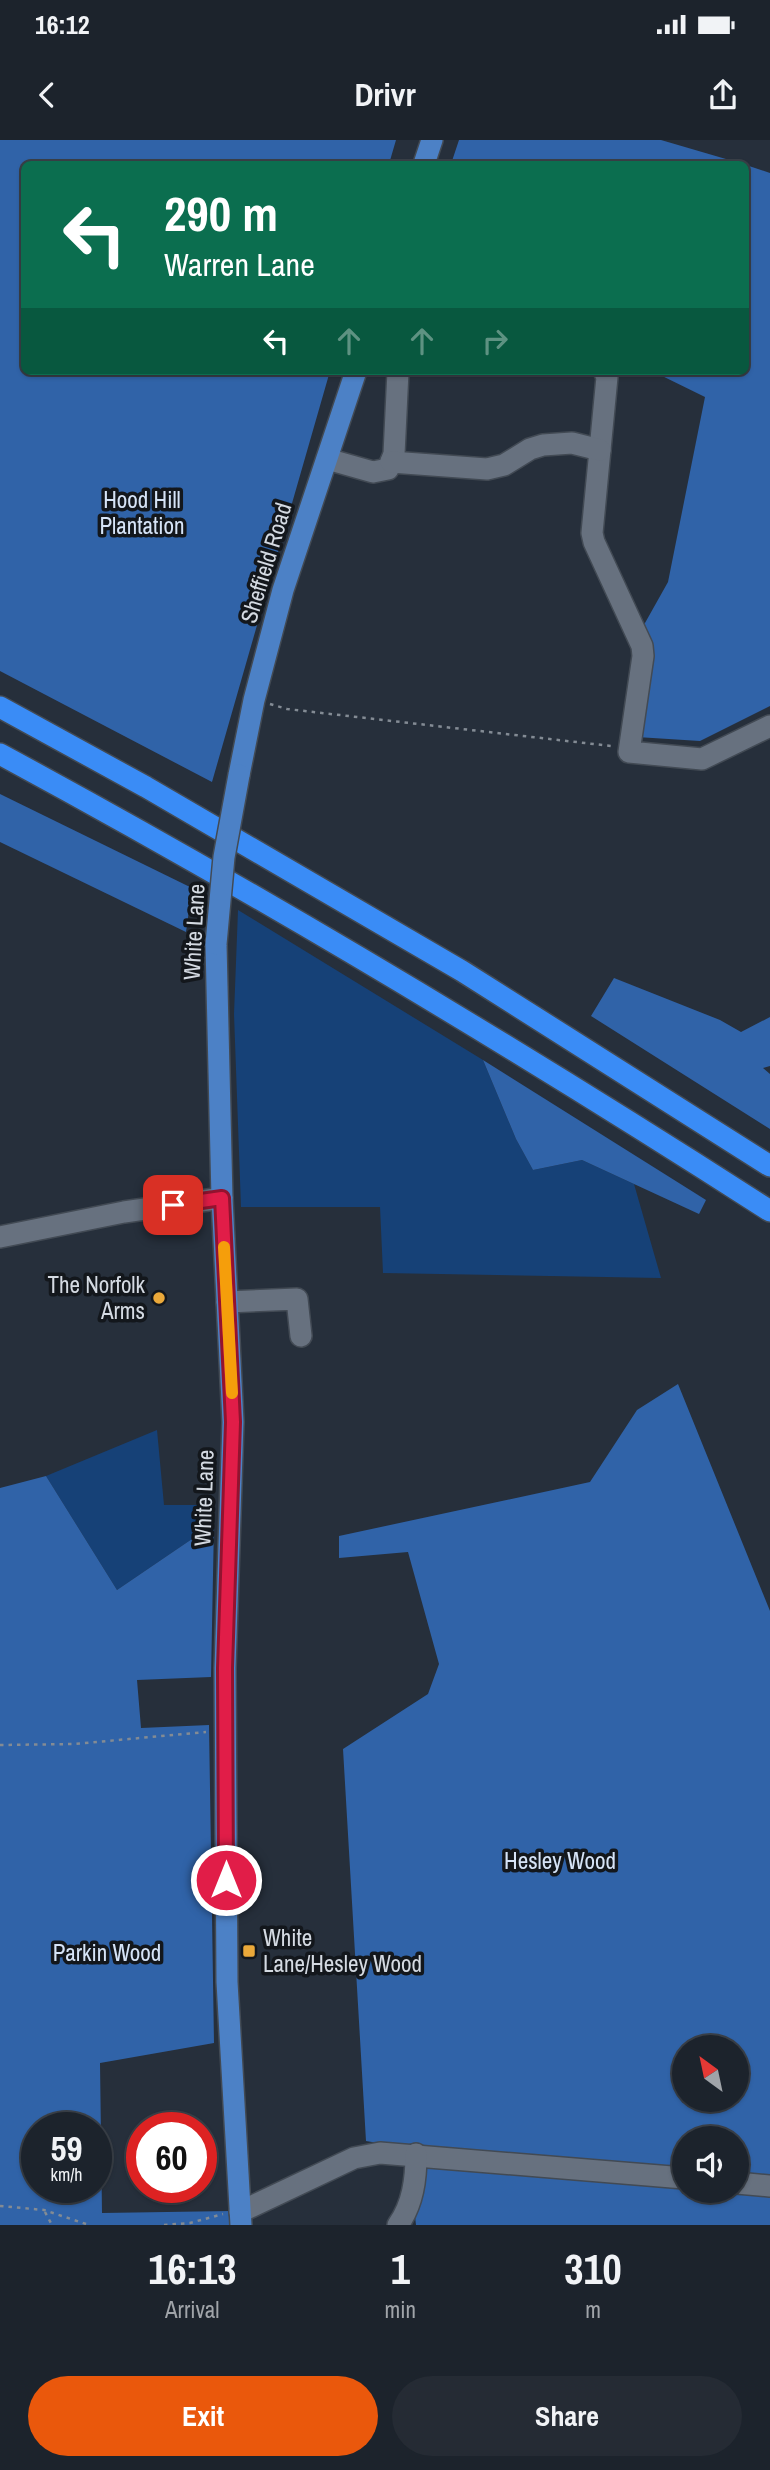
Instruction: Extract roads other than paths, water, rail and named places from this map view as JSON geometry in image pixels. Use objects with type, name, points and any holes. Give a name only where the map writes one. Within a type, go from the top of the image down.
[{"type":"highway","points":[[0,707],[146,787],[462,971],[770,1166]]},
{"type":"highway","points":[[0,755],[120,818],[378,967],[632,1122],[770,1211]]},
{"type":"main road","points":[[425,161],[432,140]]},
{"type":"main road","name":"Sheffield Road","points":[[239,775],[254,700],[283,590],[355,375]]},
{"type":"main road","name":"White Lane","points":[[239,775],[224,857],[216,944],[222,1198],[233,1422],[225,1668],[227,1982],[241,2218]]},
{"type":"street","points":[[327,459],[373,472],[388,469],[394,454],[398,375]]},
{"type":"street","points":[[606,375],[592,533],[642,646],[643,656],[629,752],[702,759],[770,726]]},
{"type":"street","points":[[391,462],[487,469],[504,465],[530,449],[543,445],[572,443],[600,450]]},
{"type":"street","points":[[0,1237],[124,1212],[222,1198]]},
{"type":"street","points":[[227,1302],[297,1299],[301,1336]]},
{"type":"street","points":[[241,2218],[354,2158],[380,2153],[672,2177]]},
{"type":"street","points":[[398,2225],[406,2213],[416,2176],[416,2154]]},
{"type":"street","points":[[749,2184],[770,2186]]},
{"type":"place","name":"The Norfolk Arms","points":[[159,1298]]},
{"type":"place","name":"White Lane/Hesley Wood","points":[[249,1951]]},
{"type":"park label","name":"Hood Hill Plantation","points":[[142,513]]},
{"type":"park label","name":"Hesley Wood","points":[[560,1861]]},
{"type":"park label","name":"Parkin Wood","points":[[107,1953]]}]
